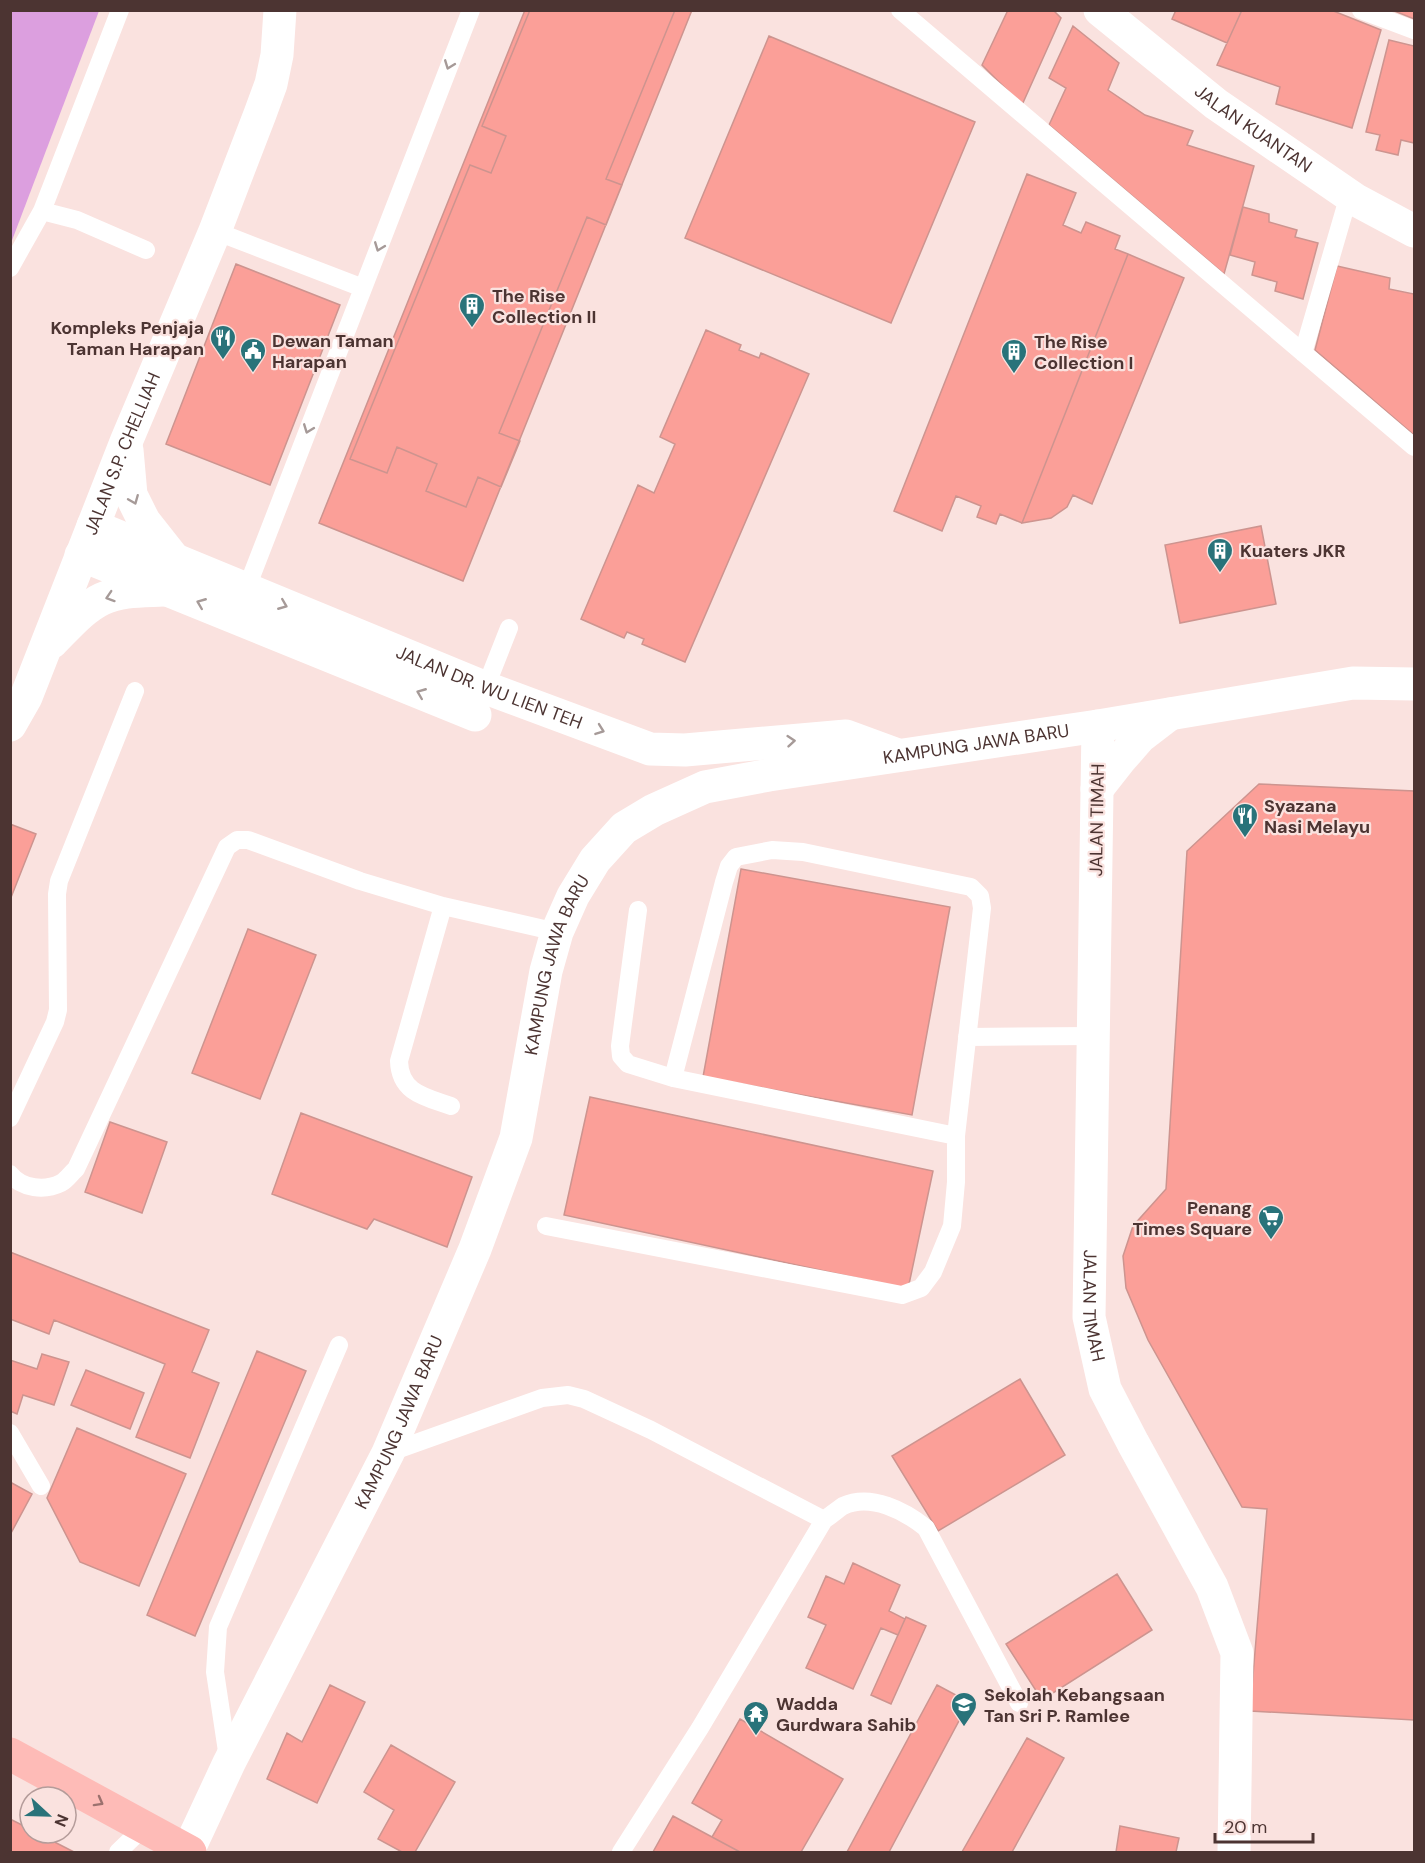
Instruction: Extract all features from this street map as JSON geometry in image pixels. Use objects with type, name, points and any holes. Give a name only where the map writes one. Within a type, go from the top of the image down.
[{"type":"main road","points":[[10,1754],[189,1852]]},
{"type":"street","name":"JALAN S.P. CHELLIAH","points":[[10,725],[26,697],[126,442],[215,231],[271,84],[277,54],[280,10]]},
{"type":"street","name":"JALAN KUANTAN","points":[[1100,10],[1216,104],[1349,195],[1414,231]]},
{"type":"street","points":[[45,648],[75,619],[102,599],[172,576],[131,495],[126,442]]},
{"type":"street","name":"JALAN DR. WU LIEN TEH","points":[[87,541],[480,701],[650,749],[685,750],[846,736],[900,756]]},
{"type":"street","name":"JALAN DR. WU LIEN TEH","points":[[172,576],[246,590],[480,701]]},
{"type":"street","name":"KAMPUNG JAWA BARU","points":[[189,1852],[229,1763],[388,1453],[475,1249],[516,1138],[546,971],[557,932],[573,896],[595,860],[624,828],[654,810],[705,788],[769,775],[1098,726],[1353,683],[1414,684]]},
{"type":"street","points":[[1097,789],[1140,737],[1172,713]]},
{"type":"street","name":"JALAN TIMAH","points":[[1098,726],[1089,1317],[1105,1389],[1212,1587],[1237,1653],[1234,1852]]},
{"type":"lane","points":[[10,268],[42,212],[120,10]]},
{"type":"lane","points":[[246,590],[471,10]]},
{"type":"lane","points":[[900,10],[1414,447]]},
{"type":"lane","points":[[1361,10],[1414,30]]},
{"type":"lane","points":[[1303,353],[1349,195]]},
{"type":"lane","points":[[42,212],[77,220],[146,250]]},
{"type":"lane","points":[[215,231],[363,288]]},
{"type":"lane","points":[[480,701],[510,628]]},
{"type":"lane","points":[[10,1118],[56,1016],[59,881],[135,691]]},
{"type":"lane","points":[[10,1174],[30,1187],[46,1188],[63,1182],[76,1169],[226,847],[237,840],[248,840],[360,881],[443,906],[557,932]]},
{"type":"lane","points":[[546,1226],[902,1295],[921,1288],[933,1272],[952,1226],[956,1182],[956,1136],[982,908],[980,896],[971,887],[803,852],[772,850],[736,857],[729,866],[673,1078]]},
{"type":"lane","points":[[443,906],[399,1061],[399,1070],[404,1083],[415,1093],[451,1106]]},
{"type":"lane","points":[[638,910],[620,1046],[621,1056],[628,1064],[673,1078],[956,1136]]},
{"type":"lane","points":[[967,1037],[1094,1036]]},
{"type":"lane","points":[[229,1763],[215,1672],[218,1627],[339,1345]]},
{"type":"lane","points":[[388,1453],[542,1398],[568,1395],[584,1398],[651,1430],[824,1520]]},
{"type":"lane","points":[[10,1433],[41,1486]]},
{"type":"lane","points":[[621,1852],[700,1728],[824,1520],[843,1506],[860,1502],[879,1503],[916,1520],[926,1528],[1019,1703]]},
{"type":"lane","points":[[118,1852],[144,1827]]},
{"type":"shaded area","points":[[10,11],[99,11],[11,243]]},
{"type":"building","name":"The Rise Collection II","points":[[525,10],[692,10],[463,581],[319,523]]},
{"type":"building","name":"The Rise Collection II","points":[[530,10],[675,10],[606,179],[622,185],[606,225],[587,217],[499,433],[520,441],[501,487],[478,477],[466,507],[426,491],[437,464],[397,447],[387,473],[350,459],[470,165],[491,173],[506,136],[482,126]]},
{"type":"building","points":[[1008,10],[1053,10],[1061,18],[1022,105],[982,65]]},
{"type":"building","points":[[1176,10],[1242,10],[1227,43],[1172,19]]},
{"type":"building","points":[[1242,10],[1331,10],[1381,30],[1352,128],[1276,104],[1280,87],[1217,65]]},
{"type":"building","points":[[1392,10],[1414,10],[1414,19]]},
{"type":"building","points":[[1073,26],[1119,63],[1108,90],[1145,115],[1193,131],[1187,145],[1254,166],[1224,274],[1049,125],[1066,88],[1049,78]]},
{"type":"building","points":[[769,36],[975,122],[891,323],[685,238]]},
{"type":"building","points":[[1389,40],[1414,46],[1414,143],[1401,140],[1398,155],[1376,150],[1380,135],[1366,132]]},
{"type":"building","name":"The Rise Collection I","points":[[1027,174],[1076,193],[1063,225],[1081,233],[1086,222],[1120,236],[1115,249],[1128,254],[1022,523],[1000,514],[996,524],[977,517],[981,506],[956,496],[942,531],[894,511]]},
{"type":"building","points":[[1243,207],[1269,214],[1269,222],[1297,230],[1295,237],[1318,243],[1303,299],[1275,291],[1277,282],[1252,275],[1255,262],[1230,255]]},
{"type":"building","points":[[1128,254],[1184,278],[1092,504],[1073,495],[1067,507],[1051,518],[1022,523]]},
{"type":"building","name":"Dewan Taman Harapan","points":[[236,264],[340,305],[270,485],[166,444]]},
{"type":"building","points":[[1337,266],[1390,278],[1389,289],[1414,294],[1414,435],[1315,350]]},
{"type":"building","points":[[706,330],[741,345],[739,350],[759,358],[761,353],[809,374],[685,662],[642,644],[644,639],[627,632],[624,638],[581,619],[638,485],[654,493],[675,444],[660,437]]},
{"type":"building","name":"Kuaters JKR","points":[[1261,526],[1276,604],[1180,623],[1165,545]]},
{"type":"building","name":"Penang Times Square","points":[[1259,784],[1414,791],[1414,1720],[1250,1711],[1267,1509],[1242,1507],[1148,1340],[1126,1288],[1123,1256],[1133,1226],[1166,1189],[1187,851]]},
{"type":"building","points":[[10,824],[36,834],[10,900]]},
{"type":"building","points":[[741,869],[950,907],[912,1115],[703,1077]]},
{"type":"building","points":[[248,929],[316,955],[260,1099],[192,1073]]},
{"type":"building","points":[[590,1097],[933,1171],[908,1289],[564,1215]]},
{"type":"building","points":[[301,1113],[472,1177],[447,1247],[374,1219],[367,1229],[272,1194]]},
{"type":"building","points":[[110,1122],[167,1142],[142,1213],[85,1192]]},
{"type":"building","points":[[10,1252],[209,1330],[192,1372],[219,1383],[190,1458],[136,1437],[165,1364],[54,1320],[49,1334],[10,1319]]},
{"type":"building","points":[[257,1351],[306,1371],[195,1636],[147,1615]]},
{"type":"building","points":[[42,1354],[69,1362],[54,1405],[23,1395],[17,1414],[10,1411],[10,1360],[37,1369]]},
{"type":"building","points":[[86,1370],[144,1393],[130,1429],[71,1405]]},
{"type":"building","points":[[1020,1379],[1065,1455],[938,1531],[892,1456]]},
{"type":"building","points":[[77,1428],[186,1474],[139,1586],[80,1562],[47,1498]]},
{"type":"building","points":[[10,1482],[32,1494],[10,1535]]},
{"type":"building","points":[[853,1563],[900,1585],[889,1611],[905,1619],[898,1635],[881,1628],[853,1689],[806,1668],[826,1625],[808,1617],[826,1576],[844,1584]]},
{"type":"building","points":[[1117,1574],[1152,1630],[1042,1700],[1006,1644]]},
{"type":"building","points":[[906,1617],[926,1626],[891,1704],[871,1695]]},
{"type":"building","points":[[330,1685],[365,1702],[317,1803],[267,1779],[287,1733],[302,1742]]},
{"type":"building","points":[[937,1685],[969,1702],[889,1852],[847,1852]]},
{"type":"building","points":[[740,1719],[843,1779],[801,1852],[740,1852],[712,1837],[722,1820],[692,1803]]},
{"type":"building","points":[[1027,1738],[1064,1758],[1012,1852],[962,1852]]},
{"type":"building","points":[[391,1745],[455,1782],[415,1852],[402,1852],[378,1839],[394,1810],[364,1792]]},
{"type":"building","points":[[673,1816],[712,1837],[740,1852],[653,1852]]},
{"type":"building","points":[[10,1819],[18,1823],[18,1845],[60,1845],[74,1852],[10,1852]]},
{"type":"building","points":[[1120,1826],[1179,1838],[1176,1852],[1116,1852]]},
{"type":"place","name":"The Rise Collection II","points":[[472,329]]},
{"type":"place","name":"Kompleks Penjaja Taman Harapan","points":[[223,361]]},
{"type":"place","name":"Dewan Taman Harapan","points":[[253,374]]},
{"type":"place","name":"The Rise Collection I","points":[[1014,375]]},
{"type":"place","name":"Kuaters JKR","points":[[1220,574]]},
{"type":"place","name":"Syazana Nasi Melayu","points":[[1245,839]]},
{"type":"place","name":"Penang Times Square","points":[[1271,1241]]},
{"type":"place","name":"Sekolah Kebangsaan Tan Sri P. Ramlee","points":[[964,1728]]},
{"type":"place","name":"Wadda Gurdwara Sahib","points":[[756,1737]]}]
